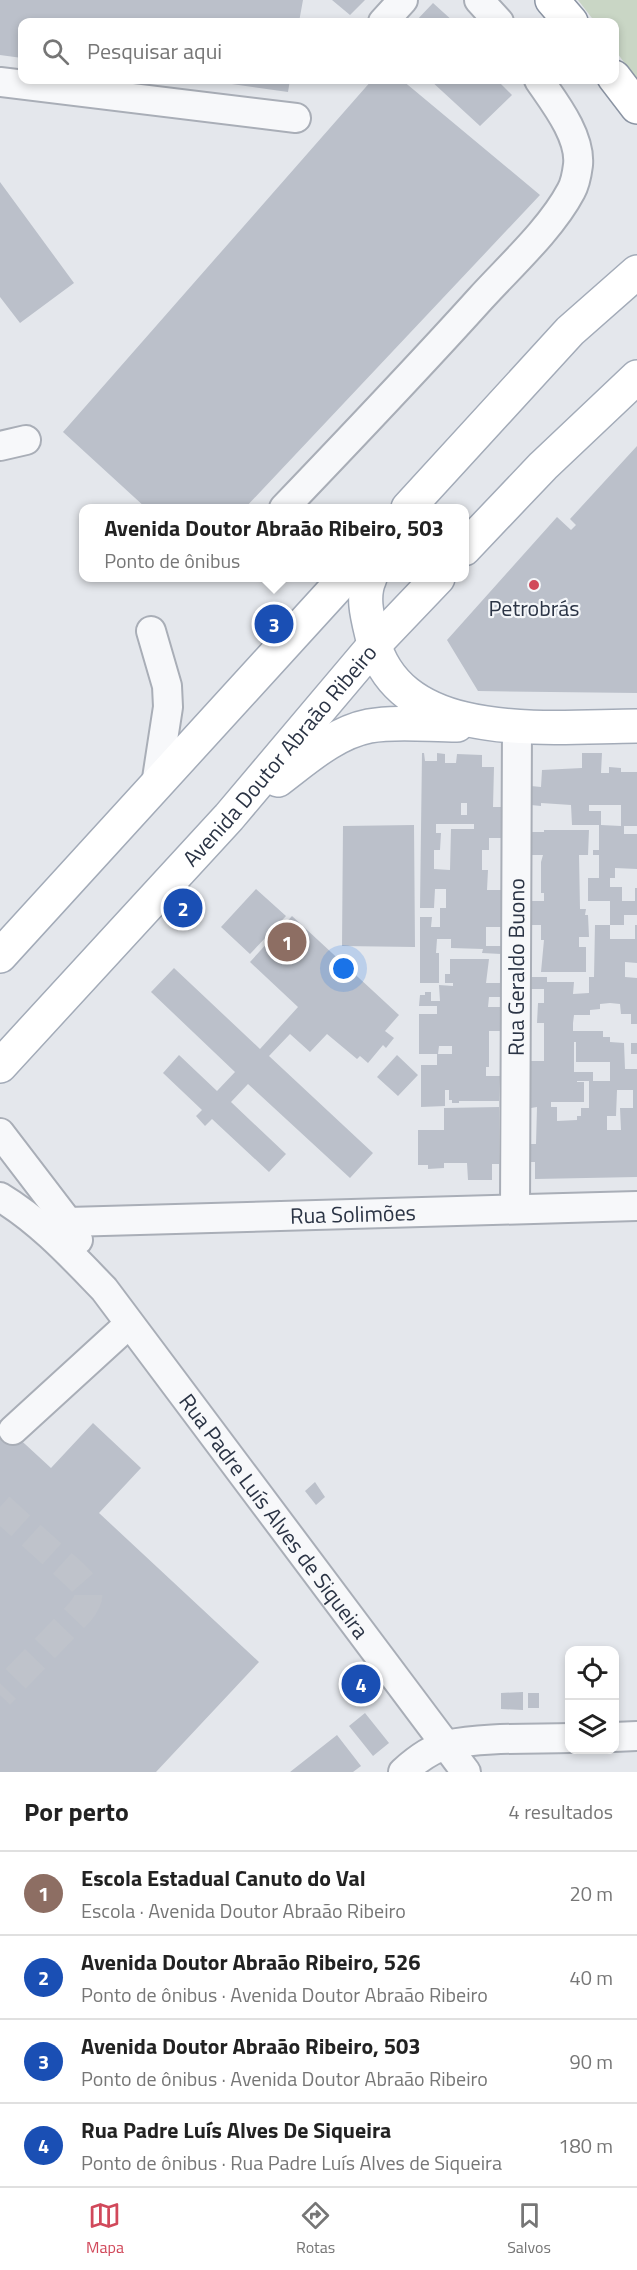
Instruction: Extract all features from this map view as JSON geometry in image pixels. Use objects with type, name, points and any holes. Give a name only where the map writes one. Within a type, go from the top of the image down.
[{"type":"main road","points":[[552,0],[568,18]]},
{"type":"main road","points":[[619,82],[637,107]]},
{"type":"main road","points":[[415,504],[429,496],[570,331],[637,272]]},
{"type":"main road","points":[[469,545],[543,466],[637,377]]},
{"type":"main road","points":[[0,956],[341,582]]},
{"type":"main road","points":[[369,582],[365,597],[375,644],[388,674],[401,689],[437,711],[506,726]]},
{"type":"main road","name":"Avenida Doutor Abraão Ribeiro","points":[[0,1066],[229,817],[375,644],[434,582]]},
{"type":"main road","points":[[229,817],[310,755],[340,736],[369,726],[637,726]]},
{"type":"street","points":[[387,18],[403,0]]},
{"type":"street","points":[[479,0],[495,18]]},
{"type":"street","points":[[0,82],[296,118]]},
{"type":"street","points":[[288,504],[397,390],[515,261],[554,217],[572,189],[578,163],[574,137],[558,107],[542,84]]},
{"type":"street","points":[[151,631],[167,686],[168,707],[156,785]]},
{"type":"street","name":"Rua Geraldo Buono","points":[[506,726],[515,1209]]},
{"type":"street","name":"Rua Padre Luís Alves de Siqueira","points":[[0,1133],[68,1222],[104,1289],[129,1324],[466,1772]]},
{"type":"street","name":"Rua Padre Luís Alves de Siqueira","points":[[0,1197],[13,1205],[63,1247],[104,1289]]},
{"type":"street","name":"Rua Solimões","points":[[68,1222],[637,1206]]},
{"type":"street","points":[[13,1430],[129,1324]]},
{"type":"street","points":[[619,1737],[637,1736]]},
{"type":"street","points":[[403,1772],[423,1756],[446,1745],[492,1740],[565,1738]]},
{"type":"green space","points":[[578,0],[637,0],[637,80],[619,55],[619,18],[592,18]]},
{"type":"building","points":[[0,0],[303,0],[300,18],[18,18],[18,57],[0,55]]},
{"type":"building","points":[[332,0],[365,0],[350,15]]},
{"type":"building","points":[[433,3],[450,18],[419,18]]},
{"type":"building","points":[[232,84],[289,84],[288,92]]},
{"type":"building","points":[[368,84],[407,84],[540,195],[249,504],[142,504],[63,432]]},
{"type":"building","points":[[434,84],[501,84],[512,95],[480,126]]},
{"type":"building","points":[[0,182],[74,283],[20,323],[0,297]]},
{"type":"building","points":[[637,446],[637,693],[478,691],[447,640],[557,517],[571,530],[576,525],[570,519]]},
{"type":"building","points":[[422,753],[424,753],[425,761],[437,761],[437,753],[445,754],[445,763],[456,763],[457,754],[482,755],[482,767],[494,767],[493,807],[503,807],[502,838],[489,838],[489,850],[482,850],[482,870],[488,870],[487,890],[502,890],[501,927],[486,927],[486,946],[501,946],[501,954],[482,953],[483,949],[451,948],[451,939],[437,939],[439,983],[420,983],[420,917],[432,917],[431,927],[440,927],[440,908],[446,908],[446,889],[435,889],[434,908],[420,908]],"holes":[[[461,803],[467,803],[467,815],[461,815]],[[436,824],[474,824],[474,829],[451,829],[450,870],[434,869],[434,850],[440,850],[441,833],[436,833]]]},
{"type":"building","points":[[582,753],[602,753],[601,773],[609,773],[609,767],[621,768],[621,772],[637,772],[637,826],[624,826],[624,834],[637,834],[637,869],[615,868],[615,878],[610,878],[610,887],[622,887],[622,901],[635,901],[635,888],[637,888],[637,915],[624,915],[624,925],[610,925],[610,901],[588,901],[588,878],[599,878],[599,855],[593,855],[593,850],[599,850],[599,825],[572,825],[571,805],[541,803],[541,806],[531,805],[531,786],[541,787],[542,770],[582,768]],"holes":[[[589,805],[621,805],[621,826],[601,825],[601,811],[589,811]]]},
{"type":"building","points":[[414,825],[415,947],[342,946],[343,826]]},
{"type":"building","points":[[544,830],[589,830],[588,855],[579,855],[580,909],[586,909],[585,915],[588,915],[589,937],[579,937],[579,947],[586,947],[586,972],[541,972],[544,940],[541,940],[541,925],[531,925],[531,901],[544,901],[544,893],[541,893],[543,855],[531,855],[531,832],[544,832]]},
{"type":"building","points":[[256,889],[286,916],[250,954],[221,927]]},
{"type":"building","points":[[292,916],[399,1015],[385,1031],[394,1038],[386,1048],[383,1045],[368,1063],[360,1056],[357,1059],[327,1034],[310,1052],[290,1034],[269,1056],[373,1153],[350,1178],[248,1084],[231,1102],[286,1154],[269,1172],[212,1119],[205,1126],[196,1116],[202,1110],[163,1073],[179,1055],[217,1091],[235,1072],[151,992],[174,968],[260,1049],[298,1007],[250,962]]},
{"type":"building","points":[[595,925],[610,925],[610,939],[635,939],[635,925],[637,925],[637,963],[625,962],[625,977],[637,978],[637,1024],[631,1024],[631,1014],[621,1014],[620,1004],[600,1004],[600,1009],[590,1010],[590,1015],[574,1015],[573,1031],[603,1031],[603,1037],[610,1037],[610,1042],[624,1043],[625,1069],[637,1069],[637,1177],[535,1179],[535,1162],[531,1162],[531,1144],[536,1144],[537,1107],[531,1108],[531,1061],[544,1061],[544,1023],[537,1023],[538,1003],[544,1003],[544,989],[531,989],[531,977],[547,977],[547,982],[574,982],[573,994],[589,993],[589,977],[594,977]],"holes":[[[574,1042],[576,1042],[576,1062],[610,1062],[610,1081],[593,1081],[593,1072],[574,1072]],[[589,1081],[589,1108],[581,1108],[581,1116],[577,1116],[577,1120],[557,1121],[557,1107],[551,1107],[551,1102],[584,1102],[584,1082],[577,1082]],[[617,1090],[633,1090],[633,1108],[620,1108],[621,1130],[607,1130],[607,1116],[616,1116]]]},
{"type":"building","points":[[450,959],[489,959],[486,983],[501,983],[500,997],[489,997],[488,1007],[500,1007],[500,1031],[489,1031],[489,1067],[486,1067],[486,1076],[500,1076],[499,1101],[452,1103],[452,1100],[449,1100],[449,1090],[445,1090],[445,1106],[421,1107],[421,1065],[437,1065],[437,1054],[419,1054],[419,1014],[437,1014],[437,1006],[419,1006],[420,995],[431,992],[431,1001],[440,1001],[439,985],[453,986],[453,983],[445,983],[445,974],[450,974]],"holes":[[[439,1046],[452,1046],[452,1054],[438,1054]]]},
{"type":"building","points":[[631,1043],[637,1043],[637,1054],[631,1054]]},
{"type":"building","points":[[397,1055],[418,1075],[398,1096],[377,1077]]},
{"type":"building","points":[[499,1107],[499,1164],[492,1164],[492,1180],[468,1180],[467,1163],[444,1163],[444,1168],[428,1169],[428,1165],[418,1165],[418,1130],[444,1130],[444,1108]]},
{"type":"building","points":[[0,1421],[51,1468],[93,1423],[141,1468],[99,1513],[259,1662],[156,1772],[0,1772]]},
{"type":"building","points":[[315,1482],[325,1497],[316,1505],[305,1491]]},
{"type":"building","points":[[523,1692],[523,1710],[501,1709],[501,1693]]},
{"type":"building","points":[[528,1693],[539,1693],[539,1708],[528,1708]]},
{"type":"building","points":[[365,1713],[389,1743],[373,1756],[349,1726]]},
{"type":"building","points":[[337,1735],[361,1766],[353,1772],[290,1772]]},
{"type":"tunnel","points":[[0,1507],[74,1574],[88,1592],[85,1606],[80,1612],[0,1695]]},
{"type":"place","name":"Petrobrás","points":[[534,585]]},
{"type":"place","name":"Avenida Doutor Abraão Ribeiro, 503","points":[[274,624]]},
{"type":"place","name":"Avenida Doutor Abraão Ribeiro, 526","points":[[183,908]]},
{"type":"place","name":"Escola Estadual Canuto do Val","points":[[287,942]]},
{"type":"place","name":"Rua Padre Luís Alves De Siqueira","points":[[361,1684]]}]
